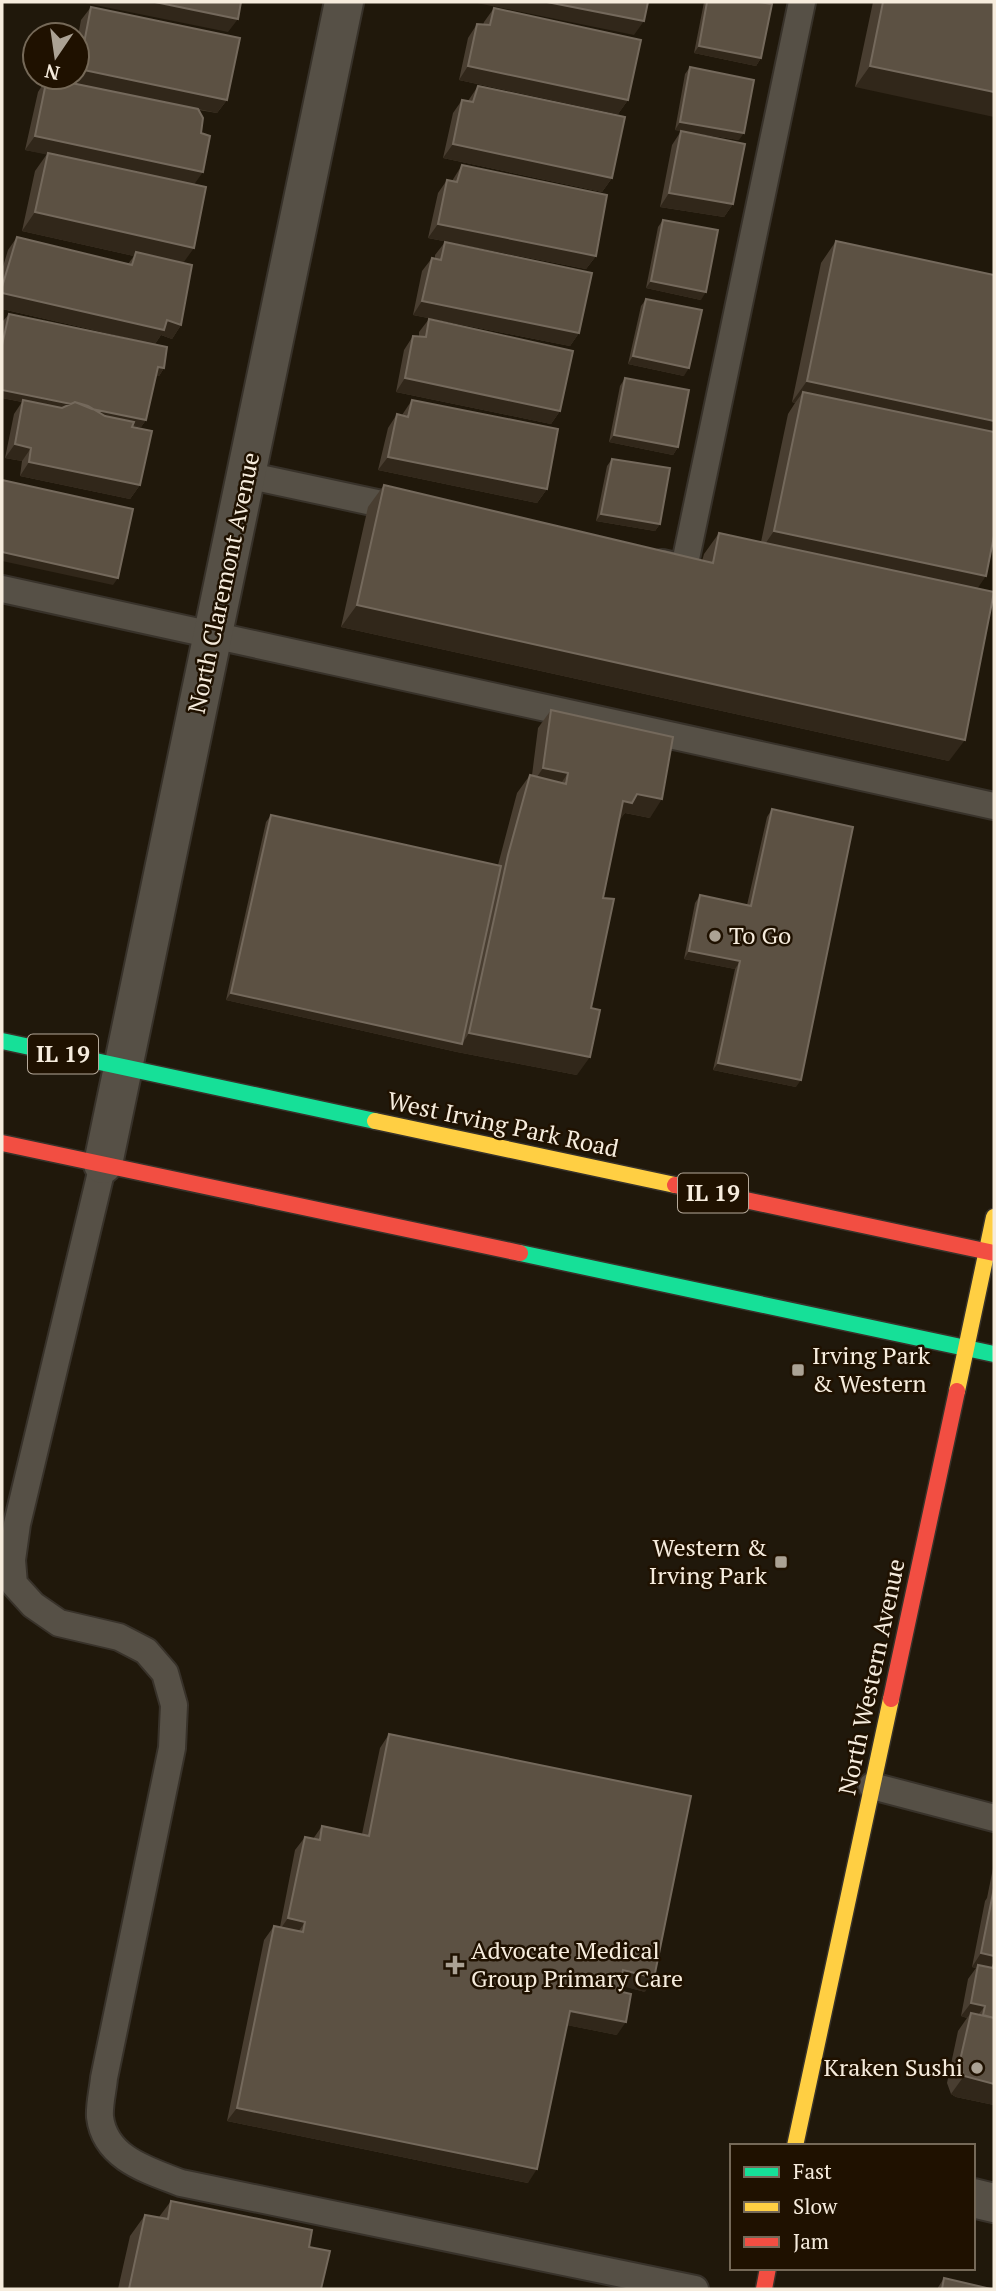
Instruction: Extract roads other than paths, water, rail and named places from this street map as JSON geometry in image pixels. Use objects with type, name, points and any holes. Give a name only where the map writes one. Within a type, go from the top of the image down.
[{"type":"main road","name":"West Irving Park Road","points":[[2,1041],[991,1253]]},
{"type":"main road","points":[[2,1143],[994,1354]]},
{"type":"main road","name":"North Western Avenue","points":[[794,2144],[965,1347],[991,1253],[994,1217]]},
{"type":"main road","points":[[764,2289],[768,2270]]},
{"type":"street","name":"North Claremont Avenue","points":[[103,1164],[344,2]]},
{"type":"street","points":[[975,2198],[994,2203]]},
{"type":"lane","points":[[644,559],[684,568],[802,2]]},
{"type":"lane","points":[[246,475],[432,514]]},
{"type":"lane","points":[[2,589],[994,806]]},
{"type":"lane","points":[[103,1164],[17,1524],[12,1560],[14,1584],[33,1605],[59,1623],[120,1637],[146,1651],[165,1673],[174,1705],[172,1748],[104,2078],[100,2116],[107,2140],[131,2164],[181,2183],[695,2289]]},
{"type":"lane","points":[[872,1786],[994,1818]]},
{"type":"place","name":"To Go","points":[[715,936]]},
{"type":"place","name":"Irving Park & Western","points":[[798,1370]]},
{"type":"place","name":"Western & Irving Park","points":[[781,1562]]},
{"type":"place","name":"Advocate Medical Group Primary Care","points":[[455,1965]]},
{"type":"place","name":"Kraken Sushi","points":[[977,2068]]}]
